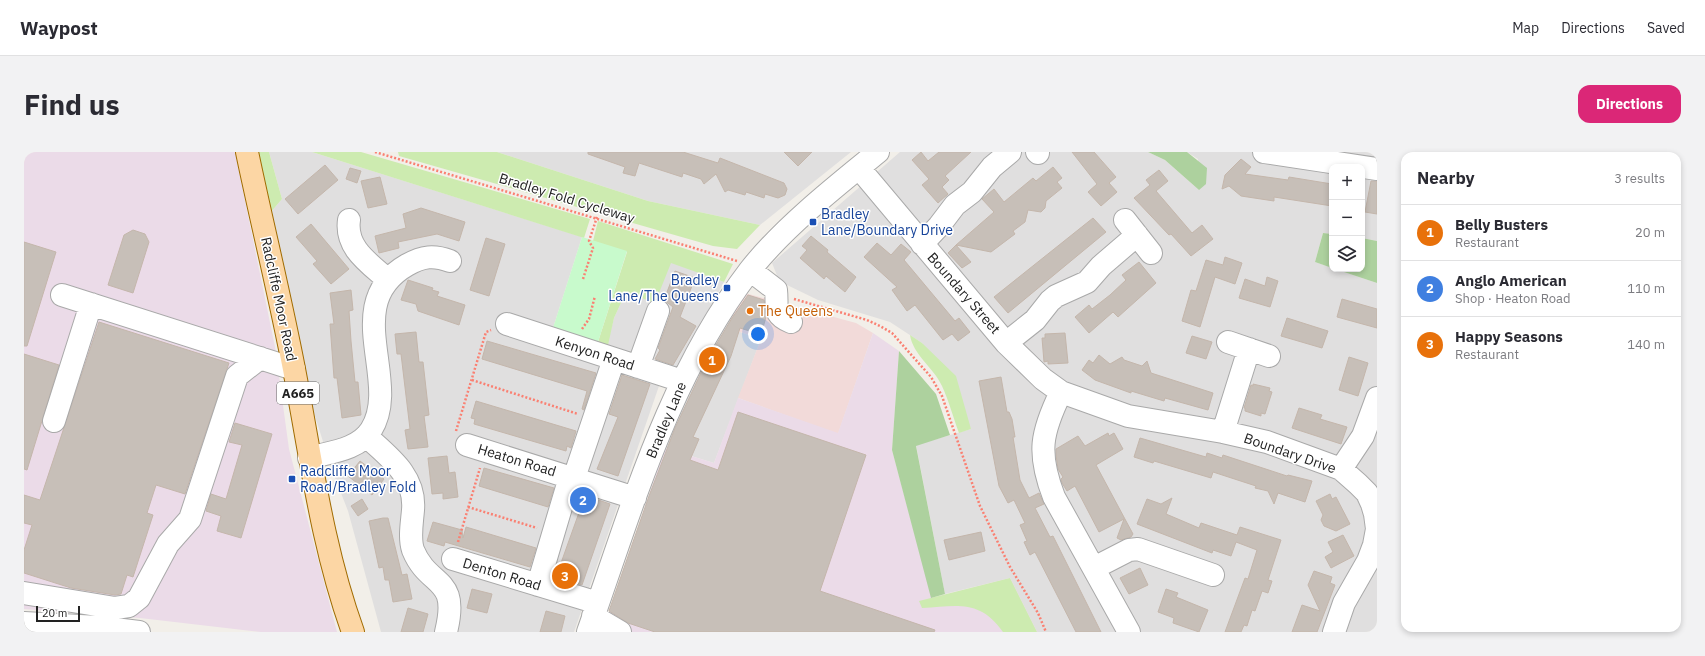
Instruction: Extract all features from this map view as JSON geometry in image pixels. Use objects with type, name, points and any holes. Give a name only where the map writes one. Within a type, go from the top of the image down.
[{"type":"main road","name":"Radcliffe Moor Road","points":[[247,152],[294,369],[309,458],[326,542],[353,632]]},
{"type":"street","name":"Bradley Lane","points":[[593,617],[662,424],[682,381],[705,338],[750,270],[776,241],[878,152]]},
{"type":"street","points":[[922,244],[939,226],[955,205],[972,192],[992,167],[1010,152]]},
{"type":"street","points":[[1264,152],[1377,169]]},
{"type":"street","name":"Boundary Street","points":[[859,168],[1006,343],[1043,379],[1061,392]]},
{"type":"street","points":[[349,220],[347,232],[351,241],[361,256],[388,280]]},
{"type":"street","points":[[1006,343],[1035,320],[1053,298],[1087,282],[1131,227],[1151,252]]},
{"type":"street","points":[[309,458],[355,444],[366,436],[376,421],[380,392],[374,321],[380,293],[388,280],[402,268],[427,256],[440,257],[453,265]]},
{"type":"street","points":[[750,270],[776,290],[777,312],[780,318],[791,322]]},
{"type":"street","points":[[62,295],[294,369]]},
{"type":"street","points":[[54,421],[91,304]]},
{"type":"street","points":[[638,367],[658,311]]},
{"type":"street","name":"Kenyon Road","points":[[507,324],[682,381]]},
{"type":"street","points":[[1223,432],[1259,352],[1228,342]]},
{"type":"street","points":[[24,593],[115,608],[129,606],[139,598],[168,544],[190,519],[238,376],[260,358]]},
{"type":"street","points":[[538,585],[553,532],[614,359]]},
{"type":"street","points":[[1061,392],[1044,431],[1042,449],[1044,466],[1054,497],[1128,632]]},
{"type":"street","name":"Boundary Drive","points":[[1061,392],[1128,416],[1223,432],[1267,442],[1341,469],[1366,493],[1375,514],[1377,529],[1374,545],[1368,561],[1344,603],[1334,632]]},
{"type":"street","points":[[1341,469],[1365,432],[1377,398]]},
{"type":"street","points":[[366,436],[396,463],[407,477],[412,490],[414,506],[411,537],[413,549],[424,567],[442,584],[447,592],[450,604],[450,615],[446,632]]},
{"type":"street","name":"Heaton Road","points":[[476,447],[635,498]]},
{"type":"street","points":[[1094,568],[1129,550],[1138,549],[1216,576]]},
{"type":"street","name":"Denton Road","points":[[453,558],[538,585],[620,632]]},
{"type":"street","points":[[24,623],[98,627],[139,632]]},
{"type":"path","name":"Bradley Fold Cycleway","points":[[375,152],[735,259],[750,270]]},
{"type":"path","points":[[392,157],[393,152]]},
{"type":"path","points":[[584,279],[593,248],[589,241],[596,217]]},
{"type":"path","points":[[776,290],[790,298],[867,320],[880,326],[892,333],[931,377],[942,396],[980,506],[1010,567],[1038,614],[1046,632]]},
{"type":"path","points":[[574,346],[588,319],[595,296]]},
{"type":"path","points":[[453,558],[468,507],[476,447],[453,440],[486,332],[507,324]]},
{"type":"path","points":[[472,380],[594,418]]},
{"type":"path","points":[[468,507],[553,532]]},
{"type":"shaded area","points":[[24,152],[235,152],[275,347],[289,449],[337,632],[261,632],[140,618],[24,609]]},
{"type":"shaded area","points":[[269,152],[312,152],[582,237],[553,328],[607,345],[614,318],[626,292],[671,262],[724,282],[675,369],[659,386],[574,632],[381,632],[348,511],[332,470],[314,413],[286,275],[270,213],[282,199]]},
{"type":"shaded area","points":[[497,152],[851,152],[760,225],[648,201]]},
{"type":"shaded area","points":[[900,152],[1148,152],[1165,160],[1199,190],[1198,159],[1187,152],[1377,152],[1377,241],[1365,239],[1365,164],[1329,164],[1329,234],[1323,233],[1315,262],[1329,267],[1329,272],[1345,272],[1377,283],[1377,632],[1037,632],[1010,578],[945,594],[916,445],[971,429],[922,343],[890,322],[818,300],[787,285],[778,278],[772,263]]},
{"type":"shaded area","points":[[745,293],[856,323],[873,333],[838,434],[738,398],[761,339],[737,331],[739,323],[727,319]]},
{"type":"shaded area","points":[[727,319],[739,323],[737,331],[761,339],[714,463],[665,448],[702,360]]},
{"type":"shaded area","points":[[873,333],[899,351],[892,450],[932,598],[1010,578],[1037,632],[602,632],[665,448],[714,463],[738,398],[838,433]]},
{"type":"green space","points":[[253,152],[269,152],[282,199],[270,213]]},
{"type":"green space","points":[[312,152],[361,152],[590,219],[584,238]]},
{"type":"green space","points":[[398,152],[497,152],[648,201],[760,225],[737,249],[713,246],[399,156]]},
{"type":"green space","points":[[1148,152],[1187,152],[1207,168],[1206,184],[1199,190],[1165,160]]},
{"type":"green space","points":[[598,221],[733,264],[724,282],[671,263],[655,303],[626,292],[614,318],[608,345],[598,342],[627,252],[593,241]]},
{"type":"green space","points":[[1323,233],[1329,234],[1329,267],[1315,262]]},
{"type":"green space","points":[[582,237],[627,251],[598,342],[553,328]]},
{"type":"green space","points":[[1365,239],[1377,241],[1377,283],[1344,272],[1365,272]]},
{"type":"green space","points":[[910,335],[922,343],[956,376],[971,429],[959,433],[942,386],[934,373],[915,349]]},
{"type":"green space","points":[[899,351],[936,394],[950,435],[916,446],[945,594],[931,598],[892,450]]},
{"type":"green space","points":[[1010,578],[1037,632],[1003,632],[986,614],[976,609],[957,606],[922,608],[919,601]]},
{"type":"building","points":[[588,152],[683,152],[718,163],[720,158],[784,183],[787,189],[785,195],[778,198],[765,194],[764,198],[746,192],[745,195],[728,190],[725,192],[716,174],[704,184],[701,179],[683,173],[682,177],[639,163],[635,176],[623,173],[625,167],[588,154]]},
{"type":"building","points":[[784,152],[812,152],[798,166]]},
{"type":"building","points":[[921,152],[928,161],[939,152],[971,152],[945,176],[949,180],[942,187],[948,194],[938,203],[922,185],[929,179],[912,160]]},
{"type":"building","points":[[1072,152],[1094,152],[1116,177],[1109,183],[1117,192],[1101,206],[1088,192],[1097,184]]},
{"type":"building","points":[[1241,159],[1251,167],[1245,174],[1288,180],[1289,177],[1329,184],[1329,206],[1274,197],[1274,201],[1241,196],[1229,186],[1222,189],[1225,175]]},
{"type":"building","points":[[325,165],[338,180],[298,214],[285,199]]},
{"type":"building","points":[[1053,167],[1062,178],[1057,182],[1062,188],[1046,201],[1045,208],[1041,212],[1028,210],[1025,222],[1013,231],[1015,234],[991,252],[956,245],[994,212],[982,199],[994,189],[1004,202],[1033,178],[1036,181]]},
{"type":"building","points":[[350,168],[361,171],[357,183],[346,179]]},
{"type":"building","points":[[1159,170],[1168,181],[1156,191],[1192,233],[1202,225],[1213,239],[1191,256],[1134,198],[1150,185],[1146,180]]},
{"type":"building","points":[[380,177],[387,204],[368,208],[361,181]]},
{"type":"building","points":[[1371,181],[1377,181],[1377,214],[1365,212]]},
{"type":"building","points":[[421,208],[465,222],[459,241],[437,234],[398,242],[399,248],[379,253],[375,236],[406,228],[403,214]]},
{"type":"building","points":[[1093,218],[1106,232],[1008,313],[994,297]]},
{"type":"building","points":[[311,224],[349,269],[331,284],[313,264],[317,261],[296,237]]},
{"type":"building","points":[[133,230],[145,234],[149,242],[133,293],[108,285],[124,235]]},
{"type":"building","points":[[811,236],[856,277],[845,292],[826,276],[824,279],[800,258],[807,250],[802,246]]},
{"type":"building","points":[[486,238],[505,244],[489,296],[470,290]]},
{"type":"building","points":[[24,242],[56,252],[27,346],[24,346]]},
{"type":"building","points":[[877,243],[891,255],[901,244],[911,252],[904,260],[955,321],[959,318],[970,332],[958,341],[952,334],[943,340],[915,305],[907,311],[892,290],[897,287],[864,257]]},
{"type":"building","points":[[956,245],[971,262],[962,268],[948,253]]},
{"type":"building","points":[[1225,257],[1242,263],[1235,284],[1215,277],[1200,327],[1182,321],[1191,290],[1196,291],[1206,260],[1223,265]]},
{"type":"building","points":[[1139,262],[1156,283],[1118,317],[1113,312],[1089,333],[1075,317],[1089,305],[1092,309],[1110,295],[1126,280],[1122,275]]},
{"type":"building","points":[[675,271],[695,278],[680,317],[696,326],[673,365],[655,359],[660,350],[658,348],[673,307],[664,300]]},
{"type":"building","points":[[1267,277],[1278,281],[1270,307],[1239,298],[1245,279],[1265,286]]},
{"type":"building","points":[[408,280],[433,288],[432,290],[439,292],[437,296],[465,305],[459,325],[418,311],[416,304],[401,300]]},
{"type":"building","points":[[351,290],[353,310],[349,311],[351,341],[355,382],[358,382],[361,415],[342,418],[337,378],[334,378],[330,324],[334,324],[330,293]]},
{"type":"building","points":[[748,295],[764,300],[766,317],[762,331],[757,330],[756,333],[740,328],[731,356],[693,437],[699,439],[690,460],[718,470],[738,412],[866,455],[820,591],[935,630],[934,632],[655,632],[628,623],[609,611],[649,496],[675,428],[707,360],[732,318]]},
{"type":"building","points":[[1342,299],[1377,309],[1377,328],[1337,317]]},
{"type":"building","points":[[1287,318],[1328,331],[1322,348],[1281,336]]},
{"type":"building","points":[[99,322],[229,363],[185,494],[156,485],[147,513],[153,515],[133,577],[127,575],[121,594],[115,595],[71,588],[24,573],[24,550],[32,525],[24,523],[24,495],[40,500]]},
{"type":"building","points":[[416,332],[419,362],[423,362],[429,415],[424,416],[428,447],[408,449],[405,430],[410,429],[401,354],[397,354],[395,334]]},
{"type":"building","points":[[1065,333],[1068,363],[1048,364],[1048,361],[1044,362],[1042,338],[1045,338],[1045,334]]},
{"type":"building","points":[[1192,336],[1212,342],[1206,359],[1186,353]]},
{"type":"building","points":[[487,341],[596,373],[584,410],[582,409],[587,391],[482,359]]},
{"type":"building","points":[[24,354],[59,365],[27,470],[24,469]]},
{"type":"building","points":[[1099,355],[1110,364],[1122,357],[1124,360],[1142,366],[1147,361],[1151,373],[1213,393],[1208,410],[1165,398],[1164,401],[1131,391],[1131,393],[1095,380],[1082,370],[1089,360],[1093,363]]},
{"type":"building","points":[[1349,357],[1368,363],[1358,396],[1339,390]]},
{"type":"building","points":[[622,375],[650,384],[618,476],[597,469],[618,417],[609,414]]},
{"type":"building","points":[[1001,377],[1007,412],[1009,412],[1012,419],[1015,437],[1013,437],[1020,480],[1029,498],[1039,493],[1044,504],[1035,508],[1050,537],[1053,536],[1101,632],[1076,632],[1035,552],[1030,555],[1024,542],[1027,541],[1020,525],[1025,523],[1014,500],[1008,503],[999,486],[979,381]]},
{"type":"building","points":[[1253,384],[1270,388],[1269,391],[1272,392],[1265,414],[1261,413],[1261,416],[1245,411],[1244,408],[1251,385],[1253,386]]},
{"type":"building","points":[[476,401],[576,431],[571,448],[567,446],[566,451],[474,424],[475,419],[471,418]]},
{"type":"building","points":[[1299,408],[1322,415],[1320,419],[1347,427],[1341,444],[1292,428]]},
{"type":"building","points":[[235,423],[272,434],[241,538],[217,531],[221,516],[206,511],[211,494],[226,499],[242,445],[229,442]]},
{"type":"building","points":[[1108,433],[1109,436],[1114,433],[1123,449],[1096,465],[1133,534],[1131,537],[1121,540],[1117,538],[1124,519],[1099,532],[1075,486],[1067,491],[1062,483],[1061,479],[1063,477],[1058,469],[1056,455],[1056,449],[1078,436],[1085,446]]},
{"type":"building","points":[[1140,438],[1206,457],[1207,453],[1222,458],[1223,455],[1287,476],[1312,481],[1305,502],[1278,493],[1274,504],[1268,491],[1255,488],[1256,486],[1213,472],[1211,478],[1154,461],[1153,463],[1134,457]]},
{"type":"building","points":[[447,456],[449,473],[455,472],[458,497],[443,499],[443,493],[432,494],[428,458]]},
{"type":"building","points":[[360,461],[384,479],[372,495],[348,476]]},
{"type":"building","points":[[484,468],[554,488],[548,507],[479,486]]},
{"type":"building","points":[[578,493],[610,504],[582,585],[556,577],[581,507],[575,505]]},
{"type":"building","points":[[1330,494],[1332,499],[1336,497],[1350,524],[1336,531],[1324,526],[1321,520],[1323,515],[1316,501]]},
{"type":"building","points":[[1172,498],[1166,514],[1199,528],[1201,523],[1237,535],[1240,527],[1281,540],[1268,580],[1272,581],[1268,593],[1262,591],[1255,611],[1252,610],[1247,626],[1244,625],[1241,632],[1225,632],[1245,578],[1248,579],[1257,550],[1236,542],[1231,556],[1213,550],[1212,553],[1137,524],[1147,499],[1161,504]]},
{"type":"building","points":[[362,499],[368,509],[358,516],[351,506]]},
{"type":"building","points":[[388,518],[402,575],[407,574],[412,599],[393,602],[389,580],[385,580],[383,567],[379,568],[369,521]]},
{"type":"building","points":[[433,522],[462,530],[463,538],[466,527],[536,548],[530,567],[445,542],[444,546],[427,541]]},
{"type":"building","points":[[981,532],[985,551],[949,560],[944,540]]},
{"type":"building","points":[[1343,535],[1354,556],[1331,568],[1325,557],[1333,552],[1328,542]]},
{"type":"building","points":[[1140,568],[1148,585],[1129,594],[1120,578]]},
{"type":"building","points":[[1314,571],[1332,577],[1330,583],[1335,585],[1317,632],[1292,632],[1302,605],[1320,611],[1308,585]]},
{"type":"building","points":[[472,589],[492,594],[487,613],[467,608]]},
{"type":"building","points":[[1166,589],[1178,593],[1176,597],[1208,610],[1199,632],[1173,623],[1174,618],[1158,612]]},
{"type":"building","points":[[408,608],[428,614],[423,632],[401,632]]},
{"type":"building","points":[[546,611],[565,616],[561,632],[540,632]]},
{"type":"place","name":"Bradley Lane/Boundary Drive","points":[[813,222]]},
{"type":"place","name":"Bradley Lane/The Queens","points":[[727,288]]},
{"type":"place","name":"The Queens","points":[[750,311]]},
{"type":"place","name":"Belly Busters","points":[[712,360]]},
{"type":"place","name":"Radcliffe Moor Road/Bradley Fold","points":[[292,479]]},
{"type":"place","name":"Anglo American","points":[[583,500]]},
{"type":"place","name":"Happy Seasons","points":[[565,576]]}]
